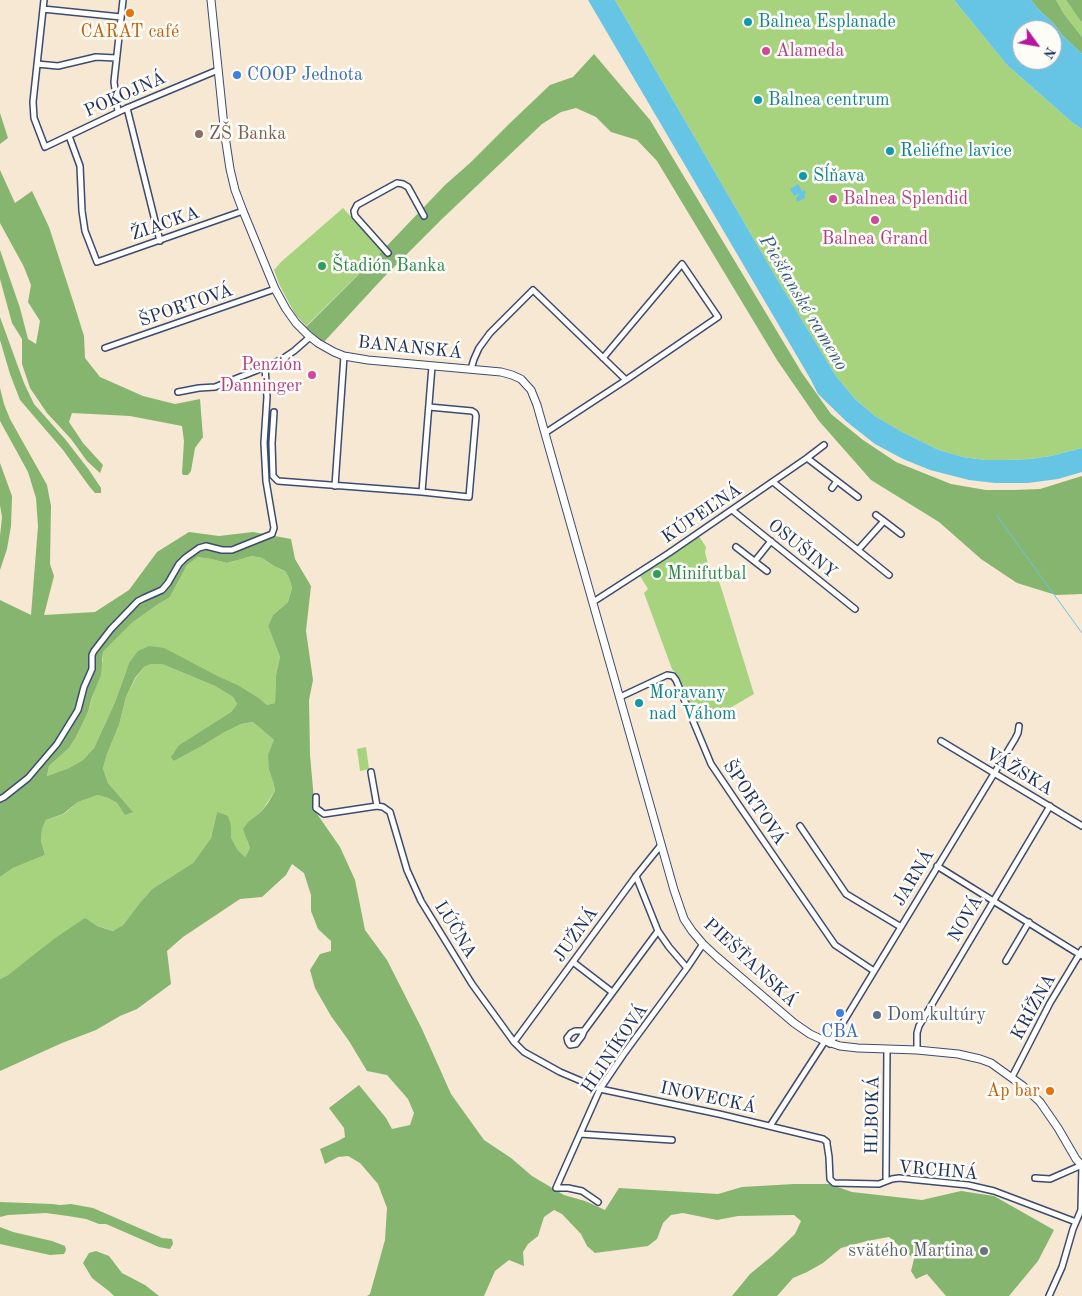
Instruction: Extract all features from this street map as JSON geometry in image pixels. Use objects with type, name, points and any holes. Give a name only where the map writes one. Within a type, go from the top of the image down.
[{"type":"main road","name":"BANANSKÁ","points":[[211,0],[230,169],[235,190],[275,289],[291,317],[310,337],[344,356],[368,360],[508,373],[517,376],[526,383],[535,398],[574,535]]},
{"type":"main road","name":"PIEŠŤANSKÁ","points":[[574,535],[661,845],[684,919],[692,931],[703,944],[794,1023],[827,1043],[845,1047],[952,1053],[970,1056],[991,1063],[1012,1077],[1040,1102],[1082,1165]]},
{"type":"street","points":[[44,0],[37,64],[58,66],[96,57],[116,58]]},
{"type":"street","points":[[118,112],[114,82],[123,0]]},
{"type":"street","points":[[43,9],[121,17]]},
{"type":"street","name":"POKOJNÁ","points":[[37,64],[33,102],[34,118],[45,147],[118,112],[218,70]]},
{"type":"street","points":[[127,108],[160,240]]},
{"type":"street","name":"ŽIACKA","points":[[69,136],[80,166],[85,231],[97,262],[243,211]]},
{"type":"street","points":[[388,253],[355,216],[354,211],[357,205],[397,183],[408,187],[424,216]]},
{"type":"street","points":[[545,433],[718,317],[682,264],[603,358]]},
{"type":"street","name":"ŠPORTOVÁ","points":[[105,348],[275,289]]},
{"type":"street","points":[[472,369],[479,348],[490,333],[533,290],[626,380]]},
{"type":"street","points":[[178,392],[215,387],[265,367],[294,351],[310,337]]},
{"type":"street","points":[[335,486],[344,356]]},
{"type":"street","points":[[422,492],[432,366]]},
{"type":"street","points":[[0,799],[28,778],[57,744],[78,710],[84,687],[92,669],[94,650],[138,601],[162,590],[184,558],[199,548],[206,546],[222,550],[232,550],[272,534],[274,528],[266,481],[264,443],[267,397],[265,367]]},
{"type":"street","points":[[274,412],[272,443],[274,476],[278,482],[469,497],[475,413],[472,411],[429,407]]},
{"type":"street","name":"KÚPEĽNÁ","points":[[593,602],[732,510],[824,445]]},
{"type":"street","points":[[807,458],[858,497]]},
{"type":"street","points":[[832,488],[837,481]]},
{"type":"street","points":[[773,482],[889,575]]},
{"type":"street","name":"OSUŠINY","points":[[732,510],[855,609]]},
{"type":"street","points":[[876,515],[901,534]]},
{"type":"street","points":[[858,550],[884,521]]},
{"type":"street","points":[[755,561],[771,541]]},
{"type":"street","points":[[736,547],[767,571]]},
{"type":"street","name":"ŠPORTOVÁ","points":[[620,697],[667,675],[673,676],[711,764],[835,945],[874,971]]},
{"type":"street","name":"JARNÁ","points":[[827,1043],[901,927],[1018,733],[1019,726]]},
{"type":"street","name":"VÁŽSKA","points":[[941,740],[1082,826]]},
{"type":"street","points":[[316,797],[316,808],[324,814],[377,806],[371,772]]},
{"type":"street","name":"LÚČNA","points":[[377,806],[383,807],[392,815],[407,870],[421,902],[472,984],[514,1042],[524,1052],[560,1072],[600,1088]]},
{"type":"street","name":"NOVÁ","points":[[917,1050],[919,1026],[1050,806]]},
{"type":"street","points":[[800,826],[846,894],[901,927]]},
{"type":"street","name":"JUŽNÁ","points":[[514,1042],[661,845]]},
{"type":"street","points":[[937,866],[1081,954]]},
{"type":"street","points":[[636,876],[658,931],[687,968]]},
{"type":"street","points":[[1006,961],[1029,922]]},
{"type":"street","points":[[584,1031],[658,931]]},
{"type":"street","name":"HLINÍKOVÁ","points":[[598,1202],[582,1191],[556,1188],[600,1088],[703,944]]},
{"type":"street","name":"KRÍŽNA","points":[[1012,1077],[1050,1003],[1081,954]]},
{"type":"street","points":[[573,962],[612,992]]},
{"type":"street","name":"INOVECKÁ","points":[[600,1088],[770,1126],[827,1043]]},
{"type":"street","name":"HLBOKÁ","points":[[887,1181],[888,1049]]},
{"type":"street","name":"VRCHNÁ","points":[[770,1126],[825,1140],[830,1157],[830,1179],[834,1183],[874,1184],[899,1178],[959,1184],[994,1191],[1076,1222]]},
{"type":"street","points":[[580,1134],[672,1140]]},
{"type":"street","points":[[1036,1178],[1050,1179],[1082,1165],[1082,1204],[1079,1216],[1062,1266],[1049,1296]]},
{"type":"green space","points":[[615,0],[954,0],[1007,65],[1082,129],[1082,448],[1030,459],[985,460],[963,457],[939,450],[904,433],[875,416],[855,399],[836,376],[777,279]]},
{"type":"green space","points":[[1031,0],[1056,0],[1064,14],[1082,37],[1082,54],[1062,35],[1062,20],[1050,20]]},
{"type":"green space","points":[[1056,0],[1066,0],[1082,22],[1082,37],[1064,14]]},
{"type":"green space","points":[[1066,0],[1082,0],[1082,22],[1080,20]]},
{"type":"green space","points":[[594,54],[650,120],[802,373],[831,414],[863,440],[896,462],[951,484],[986,490],[1040,489],[1082,476],[1082,594],[1056,595],[1017,583],[981,559],[939,522],[871,480],[819,421],[777,360],[657,161],[637,140],[611,132],[596,117],[576,108],[561,112],[542,124],[384,277],[323,343],[306,327],[445,185],[550,85],[573,77]]},
{"type":"green space","points":[[0,113],[8,138],[0,144]]},
{"type":"green space","points":[[0,170],[15,203],[32,191],[49,227],[74,304],[84,336],[85,358],[100,377],[143,396],[175,404],[200,399],[203,437],[195,448],[191,471],[188,475],[183,475],[182,473],[184,441],[182,426],[130,416],[72,413],[69,422],[83,443],[103,465],[100,473],[87,461],[71,439],[47,413],[30,388],[22,364],[22,339],[12,323],[0,279],[0,250],[20,308],[28,339],[36,344],[40,321],[28,302],[31,285],[24,267],[0,223]]},
{"type":"green space","name":"Štadión Banka","points":[[343,208],[382,251],[306,326],[295,314],[274,270]]},
{"type":"green space","points":[[0,317],[24,383],[34,404],[89,470],[101,488],[101,493],[95,493],[63,450],[20,400],[0,340]]},
{"type":"green space","points":[[0,388],[10,419],[47,485],[51,506],[50,564],[54,576],[44,615],[95,612],[129,590],[157,552],[189,532],[219,536],[253,532],[291,539],[295,559],[311,586],[306,631],[313,680],[309,700],[310,755],[315,811],[340,847],[355,880],[365,930],[387,960],[422,1029],[451,1094],[484,1140],[511,1158],[532,1176],[564,1195],[585,1201],[605,1210],[619,1188],[718,1194],[742,1187],[829,1184],[852,1192],[922,1200],[961,1191],[994,1196],[1054,1230],[1038,1261],[1009,1296],[946,1296],[927,1274],[916,1279],[911,1271],[914,1259],[889,1237],[841,1248],[823,1263],[793,1278],[777,1296],[732,1296],[750,1274],[795,1234],[801,1221],[794,1215],[738,1216],[717,1220],[683,1213],[671,1215],[663,1223],[657,1239],[648,1246],[595,1253],[587,1246],[581,1234],[562,1214],[554,1210],[544,1217],[538,1236],[528,1244],[523,1252],[524,1266],[509,1260],[495,1271],[484,1296],[367,1296],[370,1294],[385,1240],[387,1208],[378,1184],[360,1163],[348,1156],[338,1157],[325,1164],[320,1149],[345,1137],[344,1128],[329,1108],[359,1085],[386,1118],[392,1129],[410,1125],[414,1113],[408,1099],[387,1075],[367,1071],[315,988],[310,970],[320,954],[331,951],[331,941],[318,929],[311,911],[311,895],[304,873],[292,864],[286,875],[262,897],[240,899],[183,937],[167,951],[171,984],[137,1009],[120,1016],[96,1030],[0,1071],[0,979],[85,918],[97,926],[113,931],[123,925],[152,889],[193,863],[211,838],[217,812],[228,816],[231,826],[231,838],[237,849],[245,857],[250,848],[243,829],[249,821],[261,812],[275,791],[269,770],[268,755],[274,740],[253,722],[241,724],[174,761],[171,757],[179,745],[231,712],[237,704],[233,697],[215,686],[162,664],[151,664],[144,667],[135,678],[126,697],[119,725],[103,768],[108,783],[133,812],[125,815],[117,803],[98,795],[78,802],[63,814],[46,820],[42,829],[41,841],[45,855],[13,868],[0,877],[0,600],[31,615],[38,526],[36,498],[28,472],[0,421]],"holes":[[[252,556],[262,558],[285,571],[292,588],[288,602],[273,615],[268,626],[280,657],[276,675],[275,703],[267,705],[238,685],[164,648],[149,646],[138,651],[129,663],[115,702],[94,748],[83,760],[69,768],[47,776],[49,766],[69,748],[88,712],[101,675],[103,652],[133,622],[170,597],[187,565],[198,557],[227,563]]]},
{"type":"green space","points":[[0,463],[12,496],[11,526],[7,549],[0,570],[2,517],[0,505]]},
{"type":"green space","points":[[696,536],[699,536],[706,547],[705,552],[708,564],[720,584],[754,694],[720,714],[716,711],[698,723],[678,676],[672,669],[644,593],[648,589],[640,576]]},
{"type":"green space","points":[[252,556],[262,558],[285,571],[292,588],[288,602],[273,615],[268,626],[280,657],[276,675],[275,703],[267,705],[238,685],[187,660],[129,663],[115,702],[94,748],[83,760],[69,768],[47,776],[49,766],[69,748],[88,712],[103,660],[103,652],[133,622],[170,597],[187,565],[198,557],[227,563]]},
{"type":"green space","points":[[151,664],[162,664],[215,686],[233,697],[237,704],[231,712],[179,745],[174,761],[241,724],[253,722],[274,740],[269,770],[275,791],[261,812],[249,821],[247,840],[250,848],[245,857],[230,838],[231,826],[217,812],[211,838],[193,863],[152,889],[123,925],[114,931],[97,926],[29,959],[0,979],[0,877],[13,868],[45,855],[41,841],[42,829],[46,820],[64,814],[78,802],[98,795],[117,803],[125,814],[132,811],[108,783],[103,768],[119,725],[126,697],[135,679],[144,667]]},
{"type":"green space","points":[[366,747],[369,769],[360,771],[357,749]]},
{"type":"green space","points":[[0,1202],[71,1204],[93,1208],[162,1238],[172,1239],[173,1244],[170,1249],[159,1247],[106,1224],[68,1216],[46,1213],[0,1217]]},
{"type":"green space","points":[[0,1227],[52,1241],[65,1246],[66,1250],[64,1254],[50,1255],[0,1244]]},
{"type":"green space","points":[[96,1251],[109,1256],[122,1273],[145,1285],[159,1296],[114,1296],[92,1278],[83,1263],[89,1253]]},
{"type":"water","points":[[588,0],[615,0],[777,279],[836,376],[855,399],[875,416],[904,433],[939,450],[963,457],[985,460],[1030,459],[1082,448],[1082,472],[1058,479],[1028,483],[995,483],[969,480],[930,470],[903,459],[875,444],[847,422],[818,394]]},
{"type":"water","points":[[954,0],[1031,0],[1050,20],[1012,20],[1012,69]]},
{"type":"water","points":[[1062,35],[1082,54],[1082,129],[1013,70],[1062,70]]},
{"type":"water","points":[[798,184],[802,191],[805,190],[806,193],[804,194],[805,198],[797,202],[796,198],[800,194],[794,196],[790,189]]},
{"type":"waterway","points":[[997,516],[1082,633]]},
{"type":"place","name":"CARAT café","points":[[130,13]]},
{"type":"place","name":"Balnea Esplanade","points":[[748,22]]},
{"type":"place","name":"Alameda","points":[[766,51]]},
{"type":"place","name":"COOP Jednota","points":[[237,75]]},
{"type":"place","name":"Balnea centrum","points":[[758,100]]},
{"type":"place","name":"ZŠ Banka","points":[[199,134]]},
{"type":"place","name":"Reliéfne lavice","points":[[890,151]]},
{"type":"place","name":"Sĺňava","points":[[803,176]]},
{"type":"place","name":"Balnea Splendid","points":[[833,199]]},
{"type":"place","name":"Balnea Grand","points":[[875,220]]},
{"type":"place","name":"Štadión Banka","points":[[322,266]]},
{"type":"place","name":"Penzión Danninger","points":[[312,375]]},
{"type":"place","name":"Minifutbal","points":[[657,574]]},
{"type":"place","name":"Moravany nad Váhom","points":[[639,703]]},
{"type":"place","name":"CBA","points":[[840,1013]]},
{"type":"place","name":"Dom kultúry","points":[[877,1015]]},
{"type":"place","name":"Ap bar","points":[[1050,1091]]},
{"type":"place","name":"svätého Martina","points":[[984,1251]]},
{"type":"water label","name":"Piešťanské rameno","points":[[803,303]]}]
